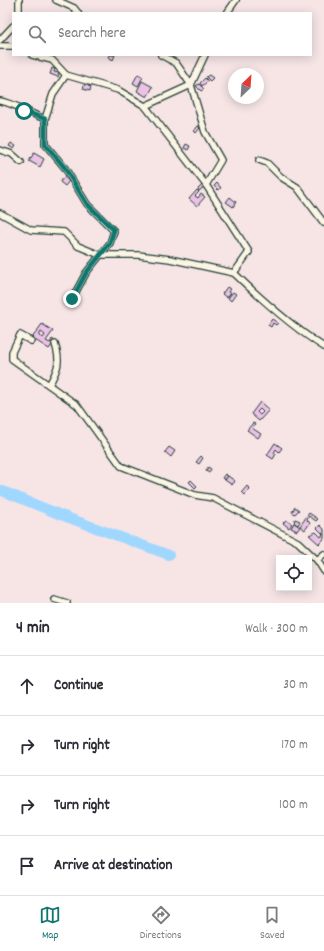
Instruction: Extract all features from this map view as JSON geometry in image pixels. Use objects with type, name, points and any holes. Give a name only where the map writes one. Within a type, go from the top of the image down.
[{"type":"street","points":[[18,12],[19,0]]},
{"type":"street","points":[[56,0],[74,8],[77,12]]},
{"type":"street","points":[[228,12],[236,0]]},
{"type":"street","points":[[0,40],[12,27]]},
{"type":"street","points":[[0,46],[12,46]]},
{"type":"street","points":[[36,56],[52,60],[66,74],[118,90],[145,106],[206,185],[249,252],[234,273]]},
{"type":"street","points":[[162,56],[176,62],[191,85],[205,132],[221,160],[206,185]]},
{"type":"street","points":[[145,106],[191,85],[205,56]]},
{"type":"street","points":[[66,74],[53,94],[45,119],[45,144],[65,168],[87,204],[114,230],[110,243],[86,273],[72,299]]},
{"type":"street","points":[[0,101],[12,102],[19,108],[45,119]]},
{"type":"street","points":[[0,150],[12,154],[21,162]]},
{"type":"street","points":[[259,160],[267,163],[281,177],[297,187],[324,223]]},
{"type":"street","points":[[0,213],[31,230],[64,232],[78,246],[100,255],[145,256],[234,273],[264,302],[306,336],[324,348]]},
{"type":"street","points":[[31,341],[20,335],[12,352],[12,359],[77,405],[121,466],[194,495],[213,498],[298,542],[317,560],[324,571]]},
{"type":"street","points":[[49,385],[56,372],[60,357],[55,344]]},
{"type":"street","points":[[317,560],[324,554]]},
{"type":"street","points":[[54,599],[67,603]]},
{"type":"building","points":[[108,56],[115,56],[113,60]]},
{"type":"building","points":[[52,68],[55,69],[54,72],[59,73],[58,77],[50,74]]},
{"type":"building","points":[[138,74],[143,77],[138,86],[133,83]]},
{"type":"building","points":[[209,75],[213,78],[210,81],[206,77]]},
{"type":"building","points":[[205,78],[208,81],[202,86],[200,83]]},
{"type":"building","points":[[86,81],[89,82],[88,86],[91,87],[90,91],[83,89]]},
{"type":"building","points":[[142,81],[153,87],[147,97],[137,91]]},
{"type":"building","points":[[199,84],[204,89],[201,91],[196,86]]},
{"type":"building","points":[[198,126],[200,128],[196,133],[194,131]]},
{"type":"building","points":[[11,143],[16,146],[14,149],[9,146]]},
{"type":"building","points":[[186,144],[190,146],[188,150],[184,148]]},
{"type":"building","points":[[34,153],[44,159],[40,167],[29,161]]},
{"type":"building","points":[[64,177],[69,181],[65,186],[60,182]]},
{"type":"building","points":[[217,183],[221,188],[218,190],[214,186]]},
{"type":"building","points":[[202,185],[204,187],[199,191],[198,189]]},
{"type":"building","points":[[197,190],[199,192],[195,196],[198,198],[201,194],[205,197],[197,206],[189,199]]},
{"type":"building","points":[[230,197],[236,202],[233,207],[226,202]]},
{"type":"building","points":[[227,287],[230,289],[228,292],[231,293],[227,298],[222,294]]},
{"type":"building","points":[[233,292],[236,294],[231,301],[228,298]]},
{"type":"building","points":[[272,319],[278,323],[276,325],[273,323],[271,327],[268,325]]},
{"type":"building","points":[[42,324],[53,331],[46,341],[50,343],[52,339],[55,341],[49,349],[32,338]],"holes":[[[41,332],[45,335],[43,338],[39,336]]]},
{"type":"building","points":[[260,402],[269,410],[259,421],[251,414]],"holes":[[[260,409],[263,412],[260,415],[257,412]]]},
{"type":"building","points":[[253,423],[255,424],[252,428],[261,434],[258,438],[247,430]]},
{"type":"building","points":[[275,443],[282,448],[279,452],[276,449],[274,453],[276,454],[273,459],[267,455]]},
{"type":"building","points":[[169,447],[175,451],[171,457],[165,452]]},
{"type":"building","points":[[201,456],[203,458],[199,464],[196,462]]},
{"type":"building","points":[[208,467],[211,469],[209,473],[206,471]]},
{"type":"building","points":[[225,474],[228,476],[225,480],[222,478]]},
{"type":"building","points":[[228,476],[235,481],[232,485],[225,480]]},
{"type":"building","points":[[191,480],[197,486],[195,488],[189,482]]},
{"type":"building","points":[[247,486],[250,489],[245,495],[242,492]]},
{"type":"building","points":[[295,507],[299,510],[295,514],[292,512]]},
{"type":"building","points":[[309,513],[318,519],[316,521],[309,516],[307,520],[310,523],[305,530],[300,526]]},
{"type":"building","points":[[295,519],[300,521],[298,525],[294,523]]},
{"type":"building","points":[[286,520],[292,524],[289,528],[283,523]]},
{"type":"building","points":[[294,523],[300,527],[297,531],[291,528]]},
{"type":"building","points":[[320,525],[324,529],[324,539],[319,544],[309,535],[316,532],[321,537],[323,534],[317,528]]},
{"type":"waterway","points":[[0,490],[61,515],[169,555]]},
{"type":"route","points":[[24,111],[45,119],[45,144],[65,168],[87,204],[114,230],[110,243],[86,273],[72,299]]}]
